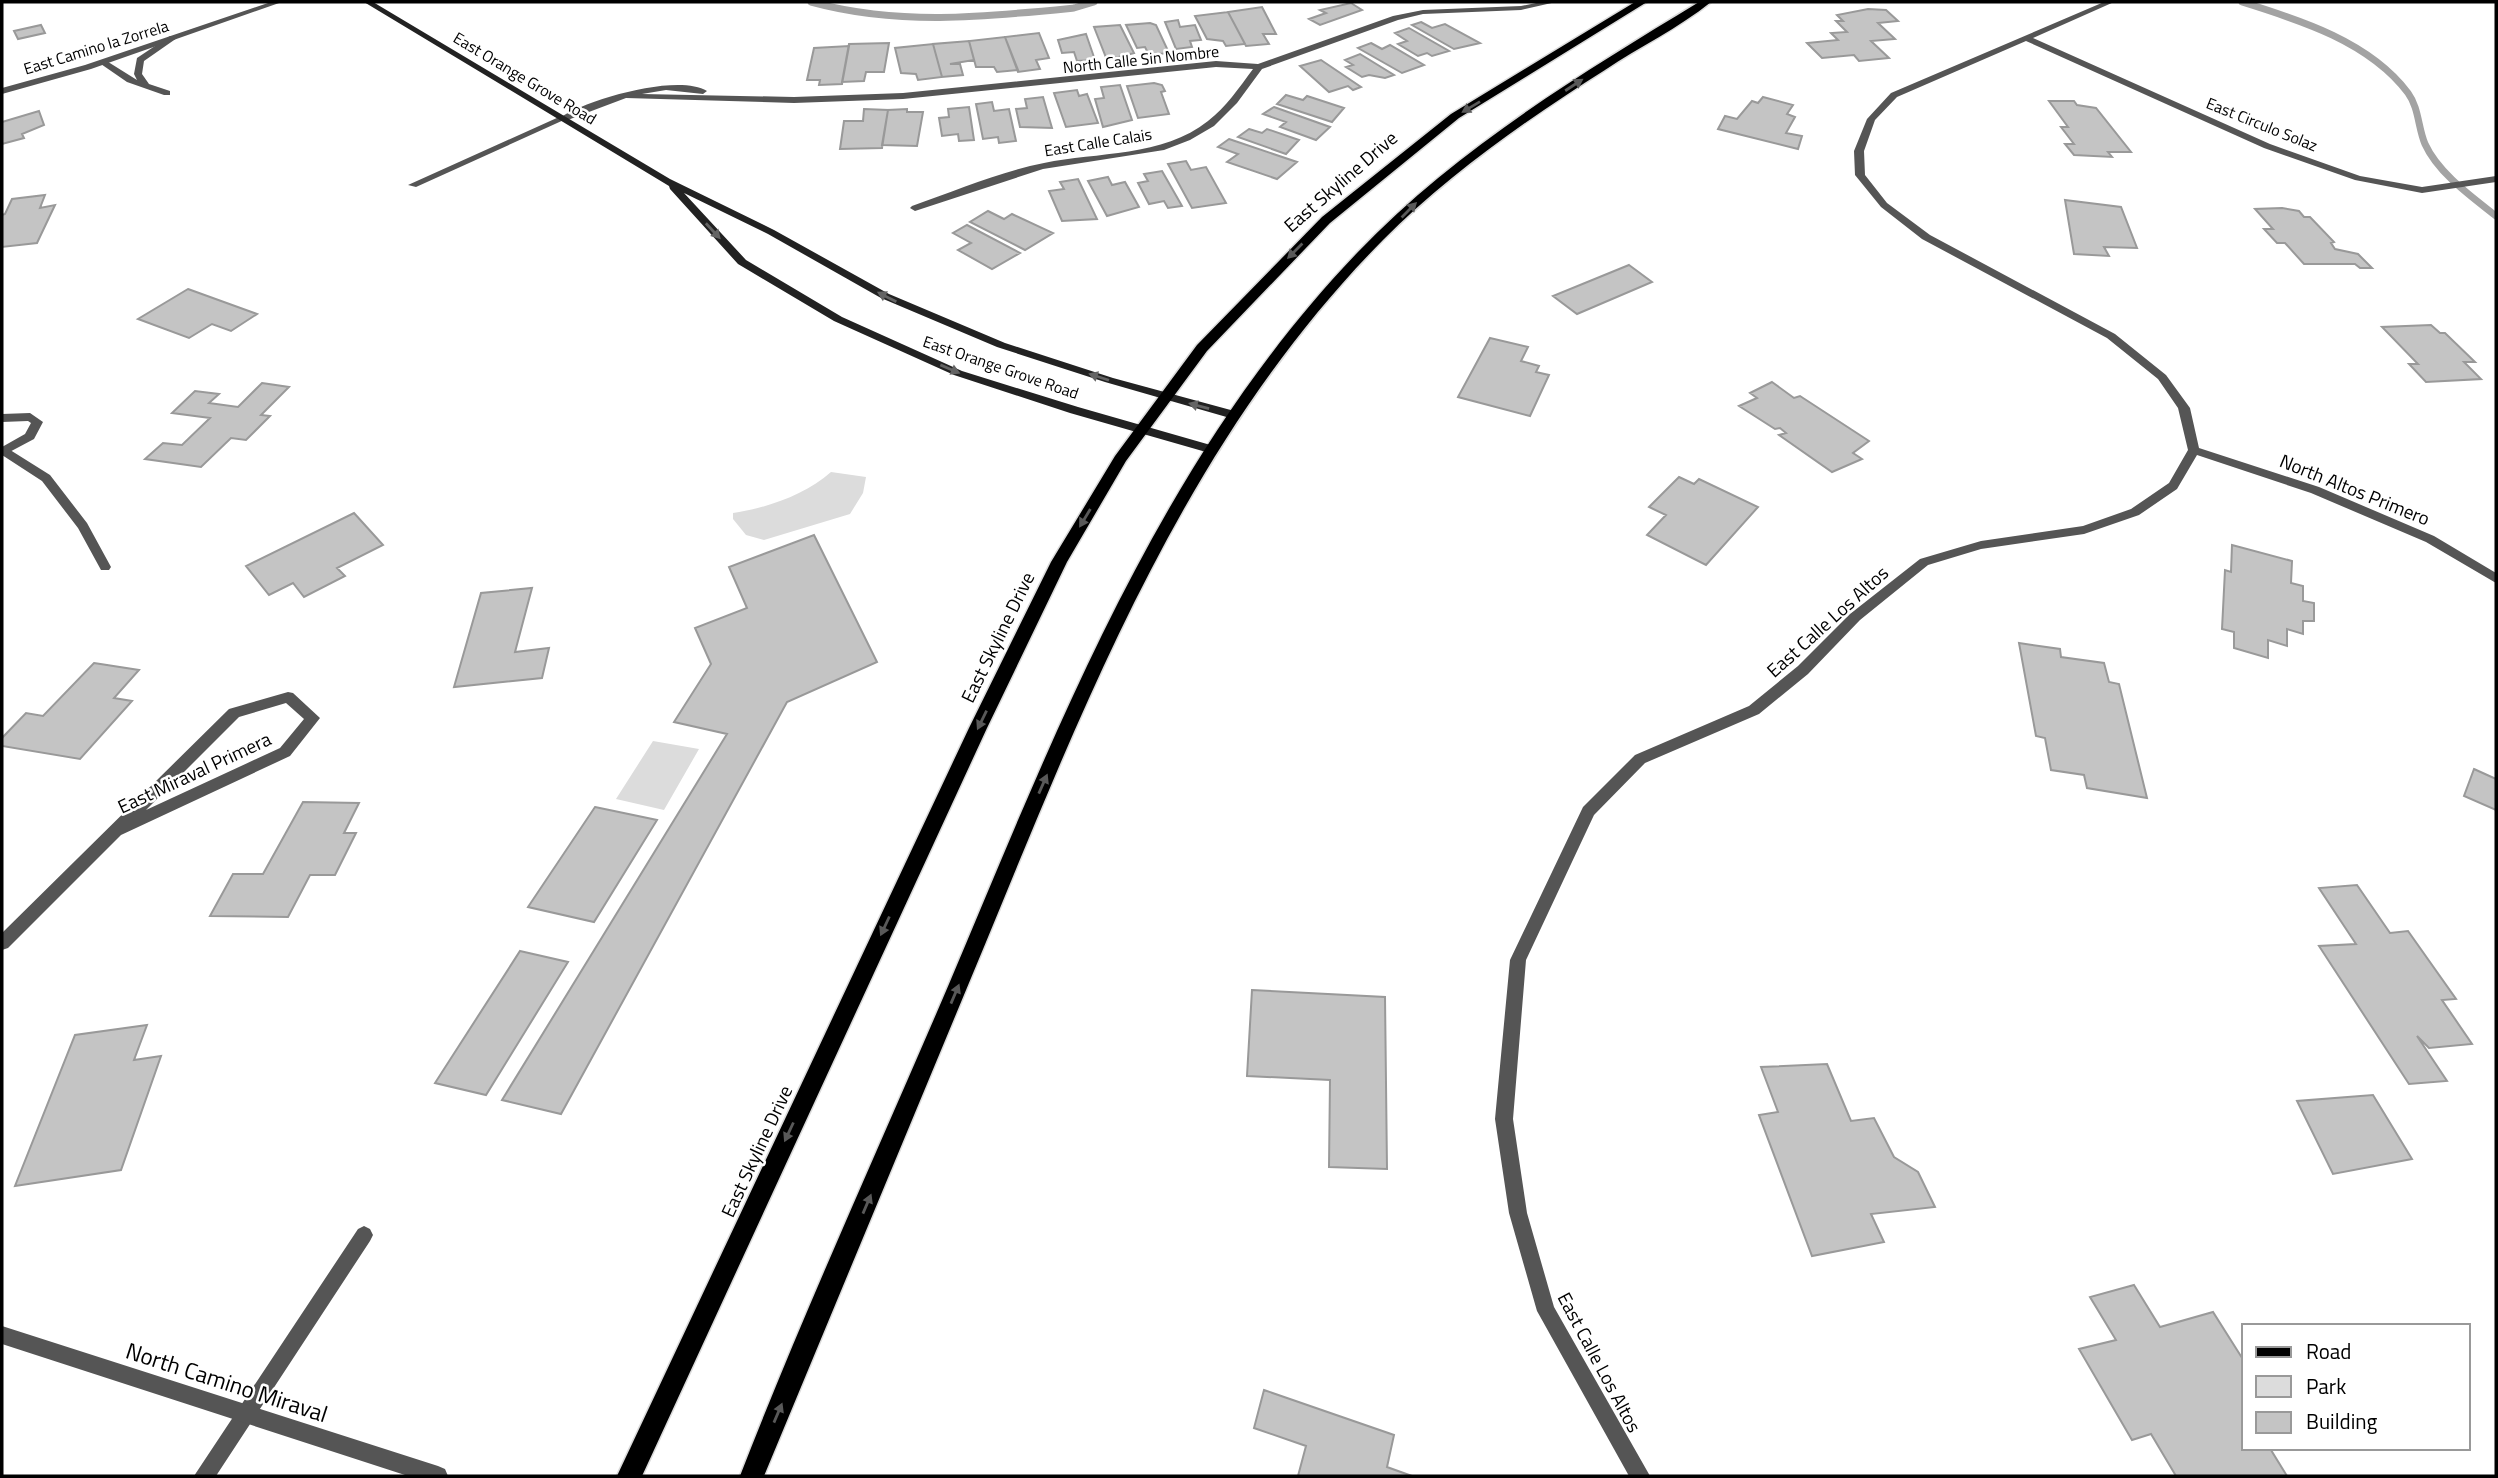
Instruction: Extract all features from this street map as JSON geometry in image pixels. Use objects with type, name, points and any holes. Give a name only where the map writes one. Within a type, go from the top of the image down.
[{"type":"main road","name":"East Orange Grove Road","points":[[368,2],[667,181],[928,316],[1000,345],[1164,397],[1234,415]]},
{"type":"main road","name":"East Skyline Drive","points":[[629,1476],[1053,573],[1141,430],[1202,348],[1326,220],[1455,116],[1642,2]]},
{"type":"main road","points":[[752,1476],[1032,809],[1134,579],[1210,449],[1297,328],[1426,193],[1517,123],[1706,2]]},
{"type":"main road","name":"East Orange Grove Road","points":[[667,181],[742,262],[838,319],[958,373],[1210,449]]},
{"type":"street","name":"East Camino la Zorrela","points":[[2,91],[102,62],[278,2]]},
{"type":"street","name":"North Calle Sin Nombre","points":[[413,185],[562,119],[641,90],[673,86],[724,97],[794,100],[903,96],[1216,64],[1259,67],[1396,18],[1440,9],[1521,8],[1552,2]]},
{"type":"street","points":[[2110,2],[1894,96],[1871,119],[1859,151],[1860,175],[1884,205],[1926,237],[2111,336],[2162,377],[2184,408],[2194,450]]},
{"type":"street","points":[[146,86],[138,74],[140,60],[173,38]]},
{"type":"street","name":"East Circulo Solaz","points":[[2028,38],[2267,146],[2358,178],[2422,190],[2496,179]]},
{"type":"street","points":[[102,62],[146,86],[167,93]]},
{"type":"street","name":"East Calle Calais","points":[[915,208],[1043,166],[1128,155],[1182,142],[1210,127],[1259,67]]},
{"type":"street","name":"North Calle Sin Nombre","points":[[628,96],[649,104],[665,105],[724,97]]},
{"type":"street","points":[[2,418],[30,417],[37,422],[30,436],[3,451],[46,478],[83,526],[105,567]]},
{"type":"street","name":"North Altos Primero","points":[[2194,450],[2315,490],[2430,540],[2496,579]]},
{"type":"street","name":"East Calle Los Altos","points":[[1640,1476],[1546,1311],[1518,1213],[1504,1119],[1518,960],[1588,811],[1640,760],[1754,710],[1803,670],[1855,617],[1924,562],[1981,545],[2084,530],[2135,512],[2173,486],[2194,450]]},
{"type":"street","name":"East Miraval Primera","points":[[2,943],[112,832],[234,713],[288,697],[313,718],[285,752],[112,832]]},
{"type":"street","points":[[204,1476],[364,1235]]},
{"type":"street","name":"North Camino Miraval","points":[[2,1335],[438,1476]]},
{"type":"green space","points":[[831,472],[866,477],[863,493],[850,514],[764,540],[746,535],[733,519],[733,513],[785,499],[810,487]]},
{"type":"green space","points":[[653,741],[699,749],[664,810],[616,799]]},
{"type":"building","points":[[1351,3],[1362,10],[1320,25],[1309,19],[1326,13],[1320,10]]},
{"type":"building","points":[[1262,7],[1276,34],[1263,34],[1269,44],[1246,46],[1228,12]]},
{"type":"building","points":[[1868,9],[1886,10],[1898,21],[1878,23],[1895,39],[1871,41],[1889,58],[1859,61],[1854,55],[1822,58],[1807,43],[1838,40],[1831,33],[1847,32],[1836,21],[1843,21],[1837,15]]},
{"type":"building","points":[[1228,12],[1245,44],[1226,46],[1223,41],[1207,39],[1195,16]]},
{"type":"building","points":[[1178,20],[1180,27],[1195,25],[1201,40],[1190,41],[1192,47],[1176,49],[1165,22]]},
{"type":"building","points":[[1421,22],[1432,28],[1445,24],[1480,43],[1454,49],[1412,25]]},
{"type":"building","points":[[41,25],[45,33],[18,39],[14,31]]},
{"type":"building","points":[[1120,25],[1134,53],[1107,60],[1094,27]]},
{"type":"building","points":[[1126,25],[1156,25],[1169,53],[1149,55],[1145,47],[1137,48]]},
{"type":"building","points":[[1409,28],[1449,51],[1432,56],[1427,53],[1418,56],[1398,44],[1407,41],[1395,33]]},
{"type":"building","points":[[1039,33],[1049,58],[1036,60],[1040,69],[1018,72],[1005,37]]},
{"type":"building","points":[[1086,34],[1095,60],[1077,61],[1074,52],[1062,53],[1058,40]]},
{"type":"building","points":[[1005,37],[1018,70],[997,72],[994,67],[976,67],[969,41]]},
{"type":"building","points":[[969,41],[974,60],[950,64],[960,64],[963,75],[942,77],[933,44]]},
{"type":"building","points":[[889,43],[884,72],[866,72],[864,81],[842,82],[849,44]]},
{"type":"building","points":[[1371,43],[1382,49],[1390,45],[1424,65],[1402,73],[1358,48]]},
{"type":"building","points":[[933,44],[942,77],[918,80],[916,74],[901,73],[895,48]]},
{"type":"building","points":[[849,46],[842,84],[819,85],[820,80],[807,80],[814,48]]},
{"type":"building","points":[[1360,54],[1394,75],[1385,78],[1369,75],[1362,77],[1346,67],[1353,65],[1345,60]]},
{"type":"building","points":[[1321,60],[1361,87],[1353,90],[1348,86],[1329,92],[1300,66]]},
{"type":"building","points":[[1154,83],[1162,85],[1165,91],[1161,92],[1169,114],[1138,118],[1127,86]]},
{"type":"building","points":[[1120,85],[1132,120],[1103,127],[1095,99],[1104,98],[1101,87]]},
{"type":"building","points":[[1077,90],[1079,96],[1087,94],[1098,123],[1066,127],[1054,93]]},
{"type":"building","points":[[1286,95],[1303,100],[1307,96],[1344,108],[1332,122],[1277,104]]},
{"type":"building","points":[[1043,97],[1052,128],[1020,127],[1016,109],[1027,108],[1025,99]]},
{"type":"building","points":[[1763,97],[1793,105],[1787,114],[1795,117],[1786,133],[1802,136],[1798,149],[1718,129],[1725,116],[1737,119],[1752,101],[1758,103]]},
{"type":"building","points":[[2049,101],[2074,101],[2077,105],[2096,108],[2131,152],[2108,152],[2112,157],[2074,155],[2065,144],[2074,144],[2061,127],[2068,127]]},
{"type":"building","points":[[992,102],[994,111],[1009,109],[1016,141],[999,143],[998,137],[983,139],[976,104]]},
{"type":"building","points":[[969,107],[974,140],[959,141],[958,134],[942,136],[939,118],[949,117],[948,109]]},
{"type":"building","points":[[1274,107],[1330,127],[1316,140],[1280,127],[1286,122],[1263,114]]},
{"type":"building","points":[[864,109],[888,110],[882,148],[840,149],[844,121],[863,121]]},
{"type":"building","points":[[907,109],[907,112],[923,112],[917,146],[882,145],[888,110]]},
{"type":"building","points":[[39,111],[44,125],[22,134],[24,138],[2,144],[2,122]]},
{"type":"building","points":[[1249,129],[1262,133],[1267,129],[1299,140],[1286,154],[1238,137]]},
{"type":"building","points":[[1229,139],[1297,162],[1277,179],[1227,162],[1238,154],[1218,147]]},
{"type":"building","points":[[1186,161],[1191,170],[1206,167],[1226,203],[1192,208],[1168,164]]},
{"type":"building","points":[[1162,171],[1182,206],[1168,208],[1164,201],[1149,204],[1138,183],[1148,181],[1144,174]]},
{"type":"building","points":[[1108,177],[1112,185],[1125,182],[1139,207],[1107,216],[1088,181]]},
{"type":"building","points":[[1078,179],[1097,219],[1062,221],[1049,191],[1064,189],[1060,182]]},
{"type":"building","points":[[45,195],[40,208],[55,205],[37,243],[2,247],[2,215],[12,199]]},
{"type":"building","points":[[2065,200],[2121,207],[2137,248],[2104,247],[2109,256],[2074,254]]},
{"type":"building","points":[[2282,208],[2299,211],[2304,217],[2310,217],[2334,242],[2331,243],[2335,249],[2358,254],[2372,268],[2360,268],[2355,264],[2304,264],[2285,243],[2277,243],[2264,229],[2273,229],[2255,209]]},
{"type":"building","points":[[988,211],[1004,219],[1012,214],[1053,233],[1025,250],[970,222]]},
{"type":"building","points":[[967,225],[1020,253],[992,269],[958,250],[971,243],[953,233]]},
{"type":"building","points":[[1629,265],[1652,282],[1577,314],[1553,296]]},
{"type":"building","points":[[188,289],[257,314],[231,331],[212,324],[189,338],[138,319]]},
{"type":"building","points":[[2431,325],[2440,333],[2445,333],[2475,362],[2464,362],[2481,379],[2426,382],[2409,364],[2418,364],[2382,327]]},
{"type":"building","points":[[1490,338],[1528,347],[1521,361],[1539,366],[1536,372],[1549,375],[1530,416],[1458,397]]},
{"type":"building","points":[[1772,382],[1794,398],[1800,396],[1869,441],[1853,453],[1862,459],[1832,472],[1779,435],[1786,433],[1780,428],[1775,429],[1739,406],[1757,398],[1750,393]]},
{"type":"building","points":[[262,383],[289,387],[261,415],[270,416],[246,440],[231,438],[201,467],[145,459],[163,443],[182,445],[210,418],[172,413],[195,391],[219,394],[209,403],[238,407]]},
{"type":"building","points":[[1679,477],[1694,484],[1699,479],[1758,507],[1706,565],[1647,535],[1666,515],[1649,507]]},
{"type":"building","points":[[354,513],[383,545],[337,568],[345,576],[304,597],[293,583],[269,595],[246,566]]},
{"type":"building","points":[[814,535],[877,662],[787,702],[561,1114],[502,1100],[727,734],[674,722],[711,664],[695,628],[747,608],[729,567]]},
{"type":"building","points":[[2232,545],[2292,561],[2291,583],[2303,586],[2303,601],[2314,603],[2314,621],[2303,621],[2303,634],[2287,629],[2287,646],[2268,640],[2268,658],[2234,648],[2234,632],[2222,629],[2225,570],[2231,572]]},
{"type":"building","points":[[532,588],[515,652],[549,648],[542,678],[454,687],[481,593]]},
{"type":"building","points":[[2019,643],[2060,649],[2061,657],[2104,663],[2109,682],[2119,684],[2147,798],[2087,788],[2084,775],[2051,770],[2045,738],[2036,736]]},
{"type":"building","points":[[94,663],[139,670],[114,698],[132,701],[80,759],[2,746],[2,738],[26,713],[43,716]]},
{"type":"building","points":[[2474,769],[2496,779],[2496,810],[2464,796]]},
{"type":"building","points":[[303,802],[359,803],[344,833],[356,833],[335,875],[310,875],[288,917],[210,916],[233,874],[263,874]]},
{"type":"building","points":[[595,807],[657,820],[594,922],[528,907]]},
{"type":"building","points":[[2357,885],[2390,933],[2408,931],[2456,999],[2442,1000],[2472,1044],[2429,1048],[2417,1036],[2447,1081],[2409,1084],[2319,946],[2356,944],[2319,888]]},
{"type":"building","points":[[520,951],[568,962],[486,1095],[435,1083]]},
{"type":"building","points":[[1252,990],[1385,997],[1387,1169],[1329,1167],[1330,1080],[1247,1076]]},
{"type":"building","points":[[147,1025],[134,1060],[161,1056],[121,1170],[15,1186],[75,1035]]},
{"type":"building","points":[[1827,1064],[1851,1121],[1874,1118],[1894,1157],[1918,1172],[1935,1207],[1871,1214],[1884,1242],[1812,1256],[1759,1115],[1778,1112],[1761,1067]]},
{"type":"building","points":[[2373,1095],[2412,1159],[2333,1174],[2297,1101]]},
{"type":"building","points":[[2134,1285],[2160,1327],[2213,1312],[2242,1358],[2242,1450],[2271,1450],[2287,1476],[2176,1476],[2151,1434],[2132,1440],[2079,1349],[2116,1340],[2090,1297]]},
{"type":"building","points":[[1264,1390],[1394,1435],[1387,1467],[1412,1476],[1298,1476],[1306,1446],[1254,1428]]},
{"type":"waterway","points":[[811,2],[844,10],[909,17],[1007,14],[1074,8],[1094,2]]},
{"type":"waterway","points":[[2242,2],[2332,35],[2374,60],[2392,75],[2412,99],[2425,144],[2438,165],[2456,184],[2496,216]]}]
